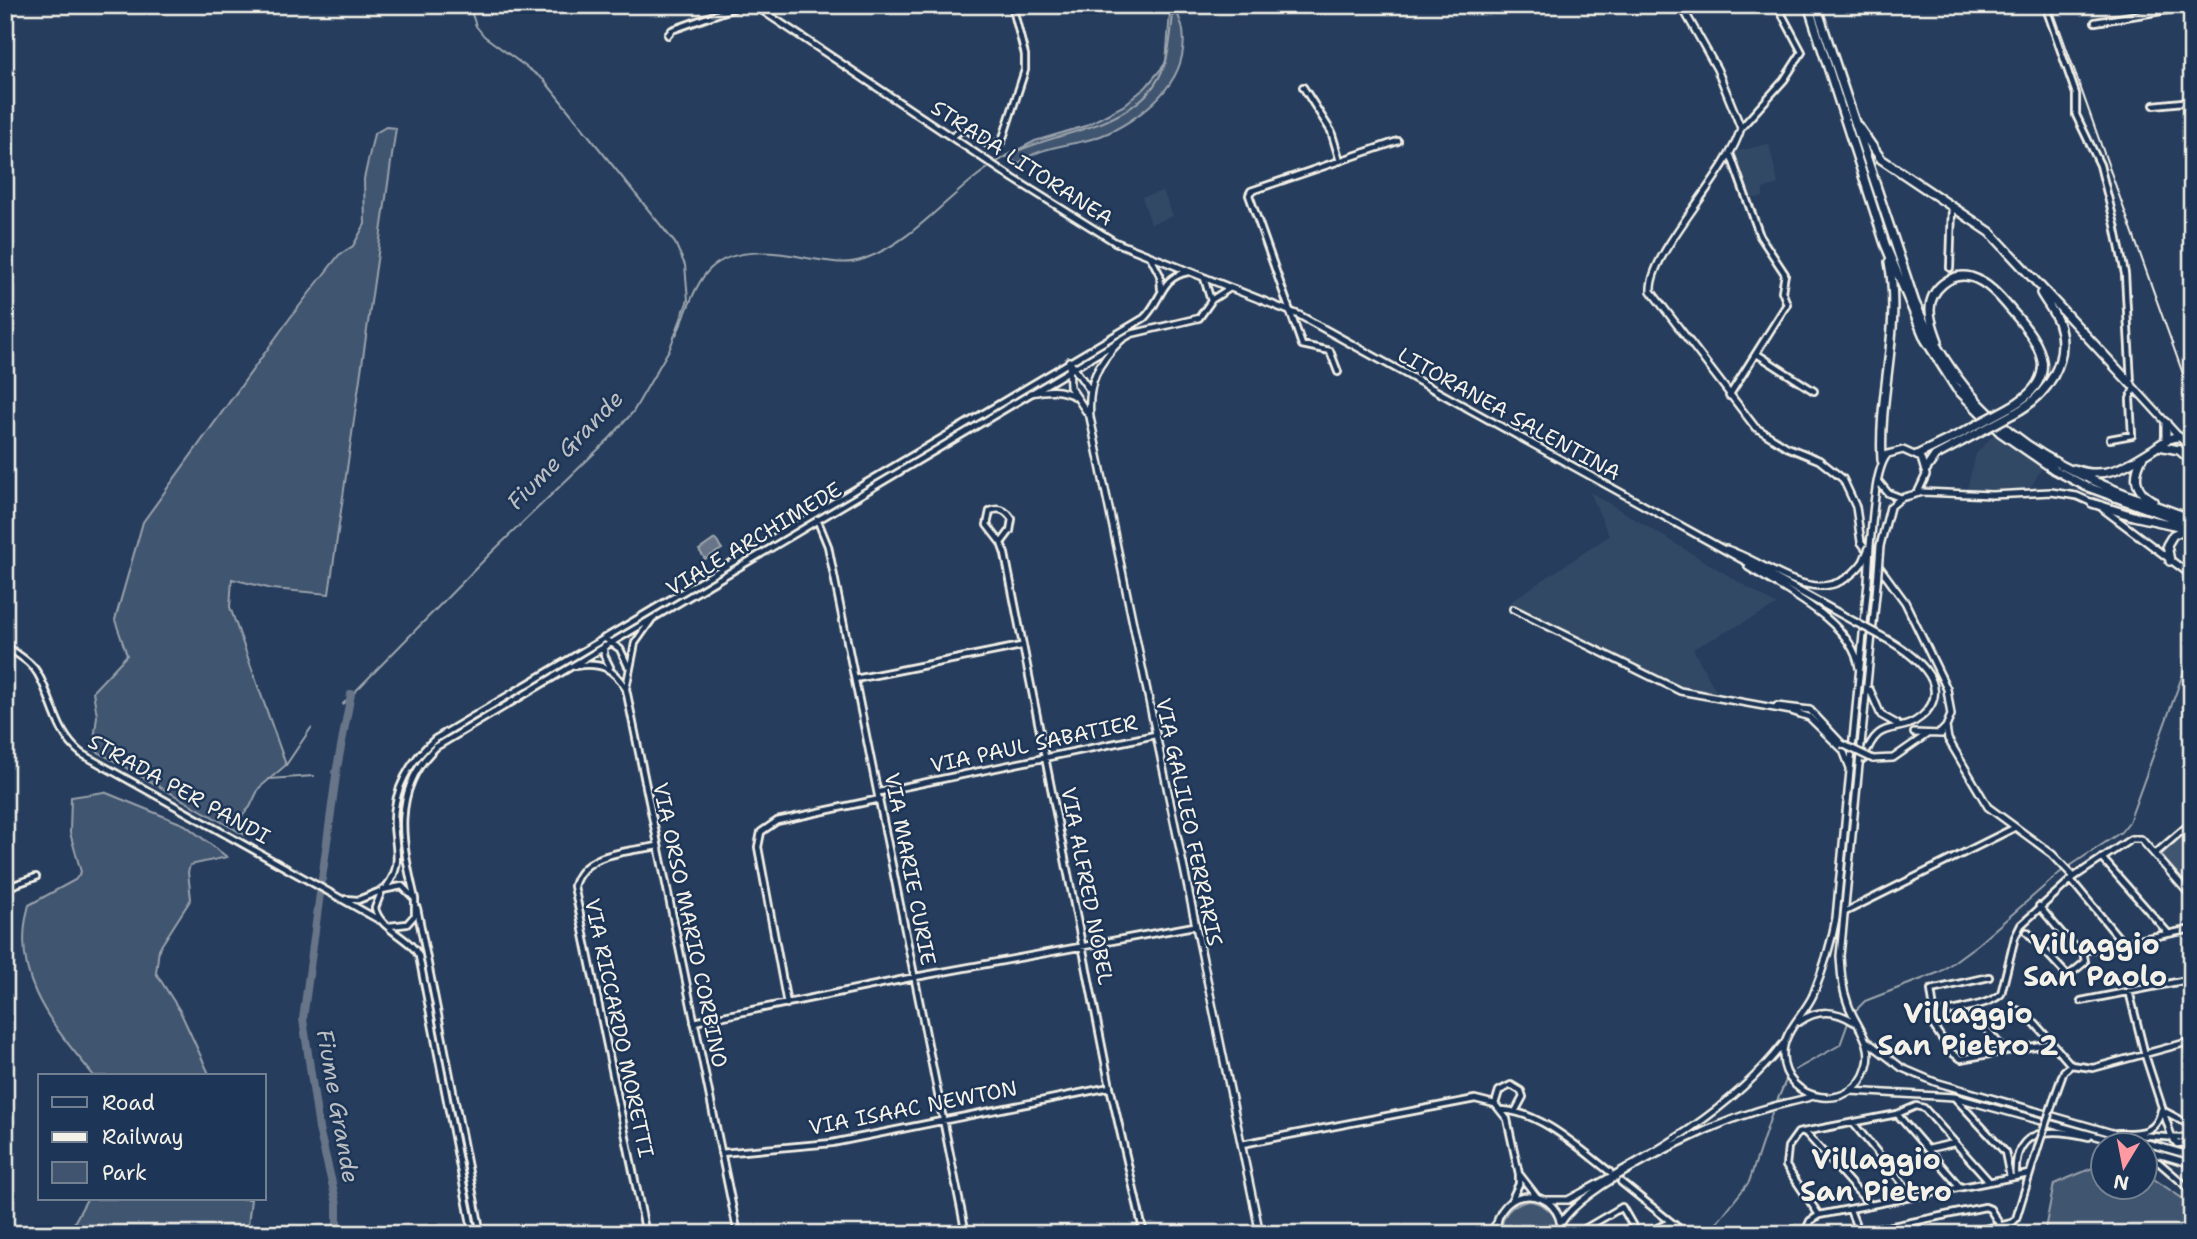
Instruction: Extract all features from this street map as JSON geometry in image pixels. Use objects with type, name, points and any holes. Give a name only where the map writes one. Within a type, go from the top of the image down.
[{"type":"highway","points":[[1808,5],[1885,244],[1909,304],[1943,370],[1956,388],[2000,432],[2034,457],[2085,486],[2191,527]]},
{"type":"highway","points":[[1816,5],[1850,113],[1916,303],[1928,332],[1961,383],[1990,414],[2027,446],[2053,462],[2087,480],[2192,519]]},
{"type":"highway","points":[[1850,113],[1881,159],[1990,232],[2034,283],[2133,386]]},
{"type":"highway","points":[[1882,460],[1881,431],[1893,324],[1892,285],[1885,244]]},
{"type":"highway","points":[[1947,360],[1931,325],[1929,307],[1942,283],[1956,276],[1970,277],[1984,283],[1998,295],[2035,337],[2043,355],[2042,371],[2035,387],[2011,410]]},
{"type":"highway","points":[[1917,455],[1959,438],[2011,410],[2032,403],[2049,386],[2061,354],[2057,320],[2034,283]]},
{"type":"highway","points":[[2166,422],[2168,443]]},
{"type":"highway","points":[[2053,462],[2099,475],[2118,470],[2179,437]]},
{"type":"highway","points":[[1926,469],[1935,456],[1959,438]]},
{"type":"highway","points":[[2168,443],[2192,461]]},
{"type":"highway","points":[[2143,455],[2135,474],[2136,484],[2148,499],[2174,512]]},
{"type":"highway","points":[[2092,503],[2133,516],[2191,527]]},
{"type":"highway","points":[[2171,561],[2167,548],[2170,540],[2180,530],[2191,527]]},
{"type":"street","points":[[668,35],[672,30],[742,5]]},
{"type":"street","name":"STRADA LITORANEA","points":[[754,5],[1115,242],[1290,311]]},
{"type":"street","points":[[952,137],[961,130],[967,130],[989,145],[1002,141],[1025,69],[1025,55],[1012,5]]},
{"type":"street","points":[[1681,5],[1717,69],[1741,128]]},
{"type":"street","points":[[1777,5],[1802,52],[1784,79],[1741,128],[1731,156],[1677,232],[1650,285],[1651,291],[1729,396],[1762,432],[1819,460],[1843,479],[1856,507],[1861,542],[1905,602],[1947,689],[1951,709],[1946,727],[1948,738],[1987,807],[2052,854],[2123,943]]},
{"type":"street","points":[[2045,5],[2076,94],[2076,115],[2100,165],[2125,274],[2133,386],[2130,399],[2132,435],[2110,439]]},
{"type":"street","points":[[2095,22],[2192,6]]},
{"type":"street","points":[[1303,87],[1331,131],[1340,161]]},
{"type":"street","points":[[2154,105],[2192,101]]},
{"type":"street","points":[[1338,372],[1330,351],[1301,345],[1249,195],[1251,191],[1398,141]]},
{"type":"street","points":[[1729,396],[1787,304],[1782,287],[1785,274],[1760,236],[1731,156]]},
{"type":"street","points":[[1950,268],[1952,206]]},
{"type":"street","points":[[1151,258],[1160,275],[1161,289]]},
{"type":"street","name":"VIALE ARCHIMEDE","points":[[385,888],[398,862],[394,824],[399,792],[407,772],[421,753],[450,729],[1144,318],[1153,310],[1161,289],[1173,276],[1188,272]]},
{"type":"street","points":[[1204,278],[1210,301]]},
{"type":"street","name":"VIALE ARCHIMEDE","points":[[416,901],[402,818],[406,792],[417,769],[445,741],[1122,339],[1150,328],[1190,322],[1204,314],[1210,301],[1231,288]]},
{"type":"street","name":"LITORANEA SALENTINA","points":[[1290,311],[1713,545]]},
{"type":"street","name":"VIA GALILEO FERRARIS","points":[[1122,339],[1103,357],[1089,389],[1090,416],[1260,1234]]},
{"type":"street","points":[[1757,354],[1814,391]]},
{"type":"street","name":"VIA GALILEO FERRARIS","points":[[1069,361],[1072,369],[1070,387],[1090,416]]},
{"type":"street","points":[[1072,369],[1089,389]]},
{"type":"street","points":[[2133,386],[2192,451]]},
{"type":"street","points":[[1030,393],[1065,391],[1076,397]]},
{"type":"street","points":[[1545,1200],[1569,1199],[1711,1115],[1749,1084],[1785,1041],[1811,997],[1833,937],[1852,773],[1878,471],[1882,460],[1888,454],[1903,450],[1917,455],[1926,469],[1925,482],[1916,493]]},
{"type":"street","points":[[1879,482],[1888,493],[1901,498]]},
{"type":"street","points":[[2104,1130],[1936,1082],[1902,1068],[1868,1042],[1848,1004],[1841,973],[1845,912],[1880,546],[1887,512],[1901,498],[1916,493],[1938,490],[1992,495],[2051,492],[2092,503],[2192,576]]},
{"type":"street","name":"VIA ALFRED NOBEL","points":[[1001,544],[1010,531],[1012,519],[1003,509],[997,508],[990,511],[987,525],[1001,544],[1046,757],[1110,1087],[1144,1234]]},
{"type":"street","name":"VIA MARIE CURIE","points":[[814,513],[828,545],[879,792],[941,1120],[966,1234]]},
{"type":"street","points":[[1713,545],[1750,557],[1793,581],[1813,587],[1840,583],[1853,575],[1863,562],[1870,545]]},
{"type":"street","points":[[1713,545],[1881,636],[1917,659],[1932,682],[1929,706],[1919,719],[1909,724],[1898,724],[1885,718],[1877,709],[1869,680]]},
{"type":"street","points":[[1713,545],[1839,629],[1853,648],[1860,677]]},
{"type":"street","points":[[1513,609],[1681,691],[1765,706],[1788,705],[1810,710],[1842,746],[1852,773]]},
{"type":"street","points":[[626,689],[629,667],[640,632],[659,613]]},
{"type":"street","points":[[604,638],[620,649],[629,667]]},
{"type":"street","name":"VIA ORSO MARIO CORBINO","points":[[604,638],[604,655],[626,689],[738,1234]]},
{"type":"street","name":"STRADA PER PANDI","points":[[5,645],[37,672],[69,744],[146,790],[380,920],[419,956],[473,1234]]},
{"type":"street","points":[[855,679],[1021,646]]},
{"type":"street","points":[[569,667],[593,664],[611,669]]},
{"type":"street","points":[[1859,779],[1869,745],[1883,731],[1898,724]]},
{"type":"street","points":[[1909,724],[1914,733],[1911,746]]},
{"type":"street","points":[[1938,734],[1946,727]]},
{"type":"street","points":[[1842,746],[1851,743],[1855,728]]},
{"type":"street","points":[[1914,733],[1938,734],[1948,738]]},
{"type":"street","name":"VIA PAUL SABATIER","points":[[879,792],[1155,735]]},
{"type":"street","points":[[1842,746],[1873,759],[1892,758],[1926,735]]},
{"type":"street","points":[[787,1004],[758,847],[761,832],[777,821],[880,799]]},
{"type":"street","points":[[2156,853],[2192,821]]},
{"type":"street","points":[[1845,912],[2014,828]]},
{"type":"street","points":[[1933,1018],[1980,1006],[2001,994],[2015,937],[2021,925],[2073,878],[2130,839],[2141,839],[2156,853],[2192,897]]},
{"type":"street","name":"VIA RICCARDO MORETTI","points":[[646,1234],[574,887],[578,872],[590,861],[658,846]]},
{"type":"street","points":[[2102,858],[2168,933]]},
{"type":"street","points":[[5,888],[36,877]]},
{"type":"street","points":[[342,898],[358,900],[385,888],[402,886],[416,901],[481,1234]]},
{"type":"street","points":[[380,920],[374,908],[385,888]]},
{"type":"street","points":[[389,926],[407,924],[415,915],[416,901]]},
{"type":"street","points":[[2039,906],[2071,944],[2083,951],[2192,929]]},
{"type":"street","points":[[694,1022],[915,977],[1194,926]]},
{"type":"street","points":[[2027,932],[2068,976],[2085,962],[2083,951]]},
{"type":"street","points":[[1989,978],[1931,990],[1932,1028],[1961,1059],[2052,1042]]},
{"type":"street","points":[[2081,1001],[2192,979]]},
{"type":"street","points":[[2129,991],[2145,1055],[2172,1138],[2177,1144],[2192,1142]]},
{"type":"street","points":[[2017,1010],[2026,1013],[2071,1065],[2093,1068],[2192,1041]]},
{"type":"street","points":[[1795,1024],[1819,1012],[1845,1016],[1857,1024]]},
{"type":"street","points":[[1972,1013],[2005,1050]]},
{"type":"street","points":[[1785,1041],[1785,1068],[1801,1090],[1814,1096],[1826,1098],[1851,1091],[1954,1097],[2088,1134]]},
{"type":"street","points":[[1851,1091],[1867,1069],[1868,1042]]},
{"type":"street","points":[[1964,1234],[2000,1226],[2016,1219],[2055,1096],[2064,1071],[2071,1065]]},
{"type":"street","points":[[1496,1104],[1499,1090],[1511,1085],[1521,1091],[1523,1097],[1516,1110]]},
{"type":"street","name":"VIA ISAAC NEWTON","points":[[721,1153],[832,1143],[1110,1087]]},
{"type":"street","points":[[1561,1223],[1572,1208],[1589,1194],[1710,1129],[1749,1113],[1814,1096]]},
{"type":"street","points":[[1954,1097],[2005,1152],[2013,1176]]},
{"type":"street","points":[[1242,1144],[1475,1099],[1496,1104],[1503,1110],[1512,1134],[1519,1174],[1519,1184],[1511,1201],[1499,1214],[1496,1234]]},
{"type":"street","points":[[1819,1215],[1786,1166],[1788,1147],[1798,1133],[1897,1114],[1920,1106],[1989,1181]]},
{"type":"street","points":[[1503,1110],[1516,1110],[1563,1137],[1610,1172]]},
{"type":"street","points":[[2162,1110],[2192,1126]]},
{"type":"street","points":[[2149,1130],[2160,1122],[2162,1110]]},
{"type":"street","points":[[1897,1114],[1960,1187]]},
{"type":"street","points":[[1853,1123],[1914,1197]]},
{"type":"street","points":[[1805,1132],[1870,1206]]},
{"type":"street","points":[[2013,1176],[2020,1149],[2034,1134],[2053,1132],[2088,1137]]},
{"type":"street","points":[[2158,1137],[2192,1135]]},
{"type":"street","points":[[1928,1149],[1955,1143]]},
{"type":"street","points":[[2158,1146],[2192,1156]]},
{"type":"street","points":[[2158,1154],[2192,1164]]},
{"type":"street","points":[[2158,1162],[2192,1191]]},
{"type":"street","points":[[1519,1174],[1536,1197]]},
{"type":"street","points":[[1804,1234],[1810,1222],[1819,1215],[2029,1174]]},
{"type":"street","points":[[1622,1182],[1686,1234]]},
{"type":"street","points":[[1511,1201],[1523,1196],[1545,1200],[1553,1206],[1561,1223],[1561,1234]]},
{"type":"street","points":[[1576,1234],[1622,1207],[1637,1233]]},
{"type":"street","points":[[1850,1210],[1859,1233],[1886,1231],[1985,1207],[1990,1209],[2000,1226]]},
{"type":"street","points":[[1619,1234],[1648,1232],[1671,1222]]},
{"type":"street","points":[[1489,1234],[1496,1224]]},
{"type":"shaded area","points":[[1769,144],[1778,184],[1763,189],[1763,197],[1749,199],[1735,158],[1737,151]]},
{"type":"shaded area","points":[[1163,191],[1173,216],[1151,224],[1142,197]]},
{"type":"shaded area","points":[[1995,433],[2042,468],[2029,490],[1967,489],[1976,454]]},
{"type":"shaded area","points":[[1590,492],[1777,605],[1693,649],[1718,695],[1681,688],[1510,602],[1609,536]]},
{"type":"shaded area","points":[[715,539],[722,549],[705,559],[699,550]]},
{"type":"green space","points":[[1175,10],[1183,32],[1182,56],[1169,85],[1145,110],[1115,130],[1084,141],[1040,151],[1018,164],[1006,156],[1035,141],[1085,126],[1123,106],[1146,87],[1166,63],[1170,12]]},
{"type":"green space","points":[[386,127],[396,128],[329,594],[272,589],[232,579],[230,607],[286,765],[259,788],[250,807],[237,822],[243,834],[93,749],[97,716],[93,691],[127,655],[115,620],[143,522],[290,318],[339,255],[353,246],[365,224],[364,179],[374,134]]},
{"type":"green space","points":[[104,792],[185,825],[227,857],[190,865],[188,872],[191,899],[159,949],[156,973],[180,1011],[209,1074],[92,1074],[63,1037],[38,998],[25,955],[24,931],[29,905],[75,880],[81,872],[70,833],[71,797]]},
{"type":"green space","points":[[2185,832],[2192,849],[2192,891],[2161,855]]},
{"type":"green space","points":[[2088,1170],[2088,1200],[2158,1200],[2158,1182],[2192,1205],[2192,1234],[2044,1234],[2054,1184]]},
{"type":"green space","points":[[86,1200],[251,1200],[247,1234],[68,1234]]},
{"type":"green space","points":[[1531,1201],[1543,1205],[1551,1212],[1556,1222],[1557,1234],[1501,1234],[1505,1215],[1518,1204]]},
{"type":"waterway","name":"Fiume Grande","points":[[343,704],[633,412],[670,348],[688,300],[685,265],[675,243],[544,80],[484,36],[476,26],[469,5]]},
{"type":"waterway","points":[[676,335],[699,283],[704,275],[720,262],[731,257],[756,253],[836,262],[864,259],[904,238],[974,179],[1011,154],[1100,123],[1133,106],[1147,94],[1161,74],[1168,52],[1174,5]]},
{"type":"waterway","points":[[2070,866],[2121,832],[2129,822],[2192,649]]},
{"type":"waterway","name":"Fiume Grande","points":[[337,1234],[337,1204],[319,1129],[303,1019],[337,768],[351,694]]},
{"type":"waterway","name":"Fiume Grande","points":[[286,765],[311,728]]},
{"type":"waterway","name":"Fiume Grande","points":[[333,772],[337,768]]},
{"type":"waterway","points":[[269,779],[314,776]]},
{"type":"waterway","points":[[1856,1010],[1865,1001],[1940,972],[1978,944],[2063,870]]},
{"type":"waterway","points":[[1795,1070],[1840,1045],[1848,1023]]},
{"type":"waterway","points":[[1777,1101],[1787,1078]]},
{"type":"waterway","points":[[1708,1234],[1749,1182],[1772,1113]]},
{"type":"railway","points":[[2051,5],[2192,399]]},
{"type":"district","name":"Villaggio San Paolo","points":[[2095,960]]},
{"type":"district","name":"Villaggio San Pietro 2","points":[[1968,1029]]},
{"type":"district","name":"Villaggio San Pietro","points":[[1876,1175]]}]
